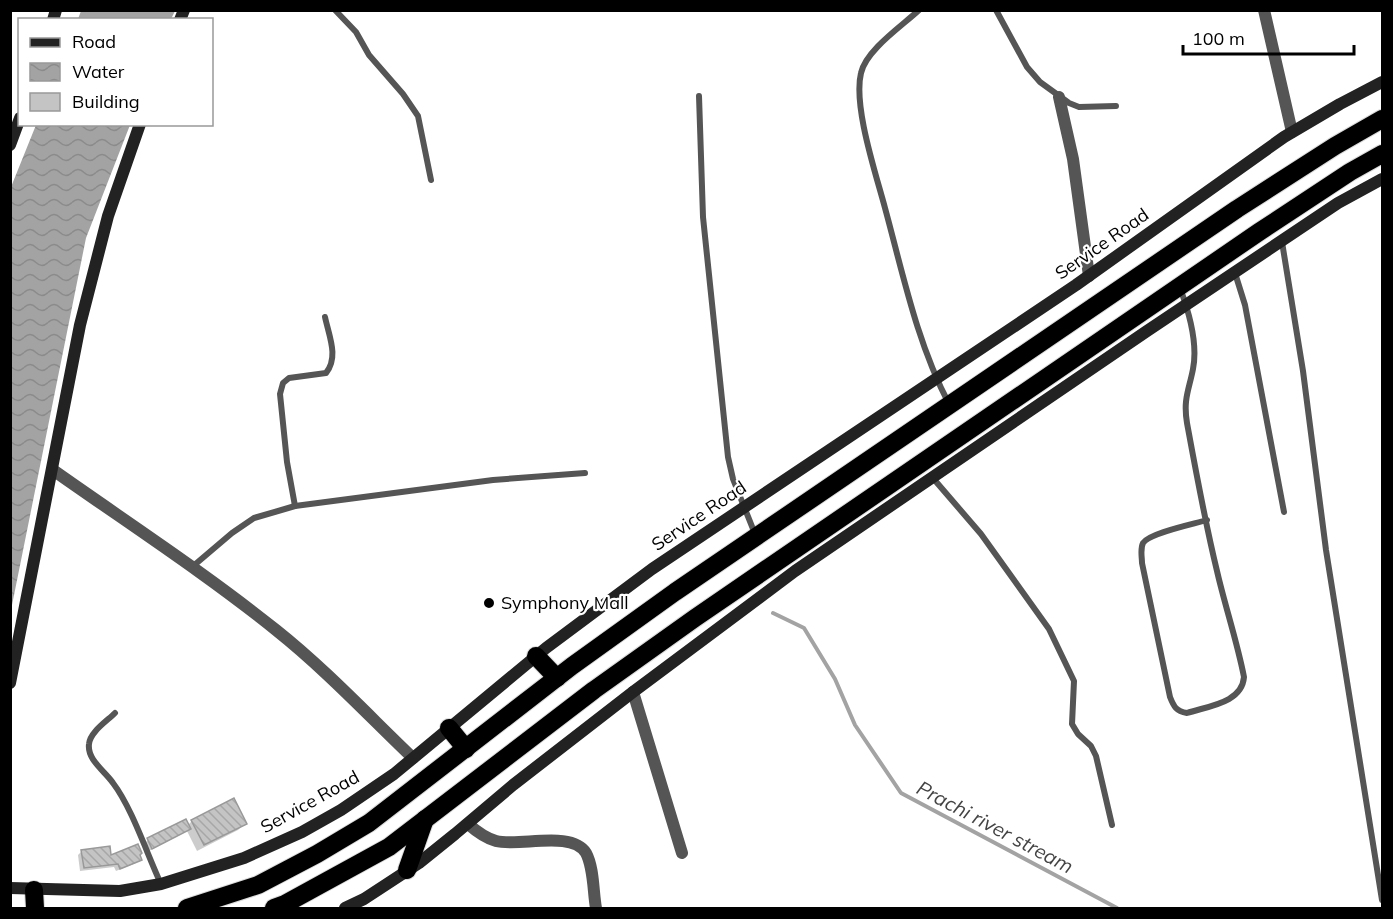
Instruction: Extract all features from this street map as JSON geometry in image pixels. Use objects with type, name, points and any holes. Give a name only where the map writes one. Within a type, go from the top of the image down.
[{"type":"highway","points":[[187,909],[258,885],[369,823],[557,678],[675,592],[1237,209],[1335,146],[1383,119]]},
{"type":"highway","points":[[274,909],[389,847],[603,683],[970,439],[1179,286],[1350,172],[1383,154]]},
{"type":"highway","points":[[536,656],[557,678]]},
{"type":"highway","points":[[449,728],[466,749]]},
{"type":"highway","points":[[407,870],[425,819]]},
{"type":"highway","points":[[34,890],[34,909]]},
{"type":"street","points":[[1264,10],[1292,132]]},
{"type":"street","name":"Service Road","points":[[10,888],[120,891],[160,884],[244,858],[341,810],[394,774],[536,656],[652,569],[1089,276],[1292,132],[1383,82]]},
{"type":"street","points":[[1059,97],[1073,159],[1089,276]]},
{"type":"street","points":[[10,145],[18,123]]},
{"type":"street","points":[[10,683],[94,263],[111,205],[139,126]]},
{"type":"street","points":[[345,909],[407,870],[468,824],[513,784],[633,692],[795,571],[931,477],[970,439],[1186,305],[1338,203],[1383,179]]},
{"type":"street","points":[[53,470],[191,568],[292,644],[325,672],[413,758]]},
{"type":"street","points":[[633,692],[682,854]]},
{"type":"street","points":[[468,824],[495,841],[510,843],[567,841],[581,848],[586,854],[591,871],[596,909]]},
{"type":"lane","points":[[335,10],[357,32],[369,55],[403,94],[418,116],[431,180]]},
{"type":"lane","points":[[919,10],[871,54],[861,72],[858,96],[871,155],[915,317],[936,379],[949,404]]},
{"type":"lane","points":[[996,10],[1033,76],[1059,97],[1079,107],[1116,106]]},
{"type":"lane","points":[[699,96],[703,217],[728,457],[756,537]]},
{"type":"lane","points":[[1282,242],[1303,371],[1326,550],[1383,900]]},
{"type":"lane","points":[[1235,273],[1245,305],[1284,512]]},
{"type":"lane","points":[[1179,286],[1186,305],[1195,357],[1186,395],[1187,420],[1207,520],[1216,570],[1242,664],[1243,686],[1233,698],[1187,713],[1179,712],[1170,697],[1142,562],[1142,547],[1146,539],[1207,520]]},
{"type":"lane","points":[[295,506],[287,462],[280,394],[283,383],[289,378],[326,373],[332,367],[334,356],[325,317]]},
{"type":"lane","points":[[191,568],[232,533],[254,519],[295,506],[493,480],[585,473]]},
{"type":"lane","points":[[931,477],[981,534],[1049,630],[1074,681],[1072,724],[1078,734],[1091,746],[1096,756],[1112,825]]},
{"type":"lane","points":[[115,713],[90,740],[88,746],[90,754],[122,798],[160,884]]},
{"type":"water","points":[[81,10],[175,11],[172,18],[78,18]]},
{"type":"water","points":[[36,126],[130,126],[86,238],[11,610],[11,187]]},
{"type":"building","points":[[234,798],[247,824],[204,845],[191,820]]},
{"type":"building","points":[[186,819],[191,829],[152,849],[147,838]]},
{"type":"building","points":[[138,844],[142,860],[120,869],[118,864],[84,868],[81,850],[110,846],[111,855]]},
{"type":"waterway","name":"Prachi river stream","points":[[773,613],[804,628],[835,679],[855,725],[901,793],[1117,908]]},
{"type":"place","name":"Symphony Mall","points":[[489,603]]}]
